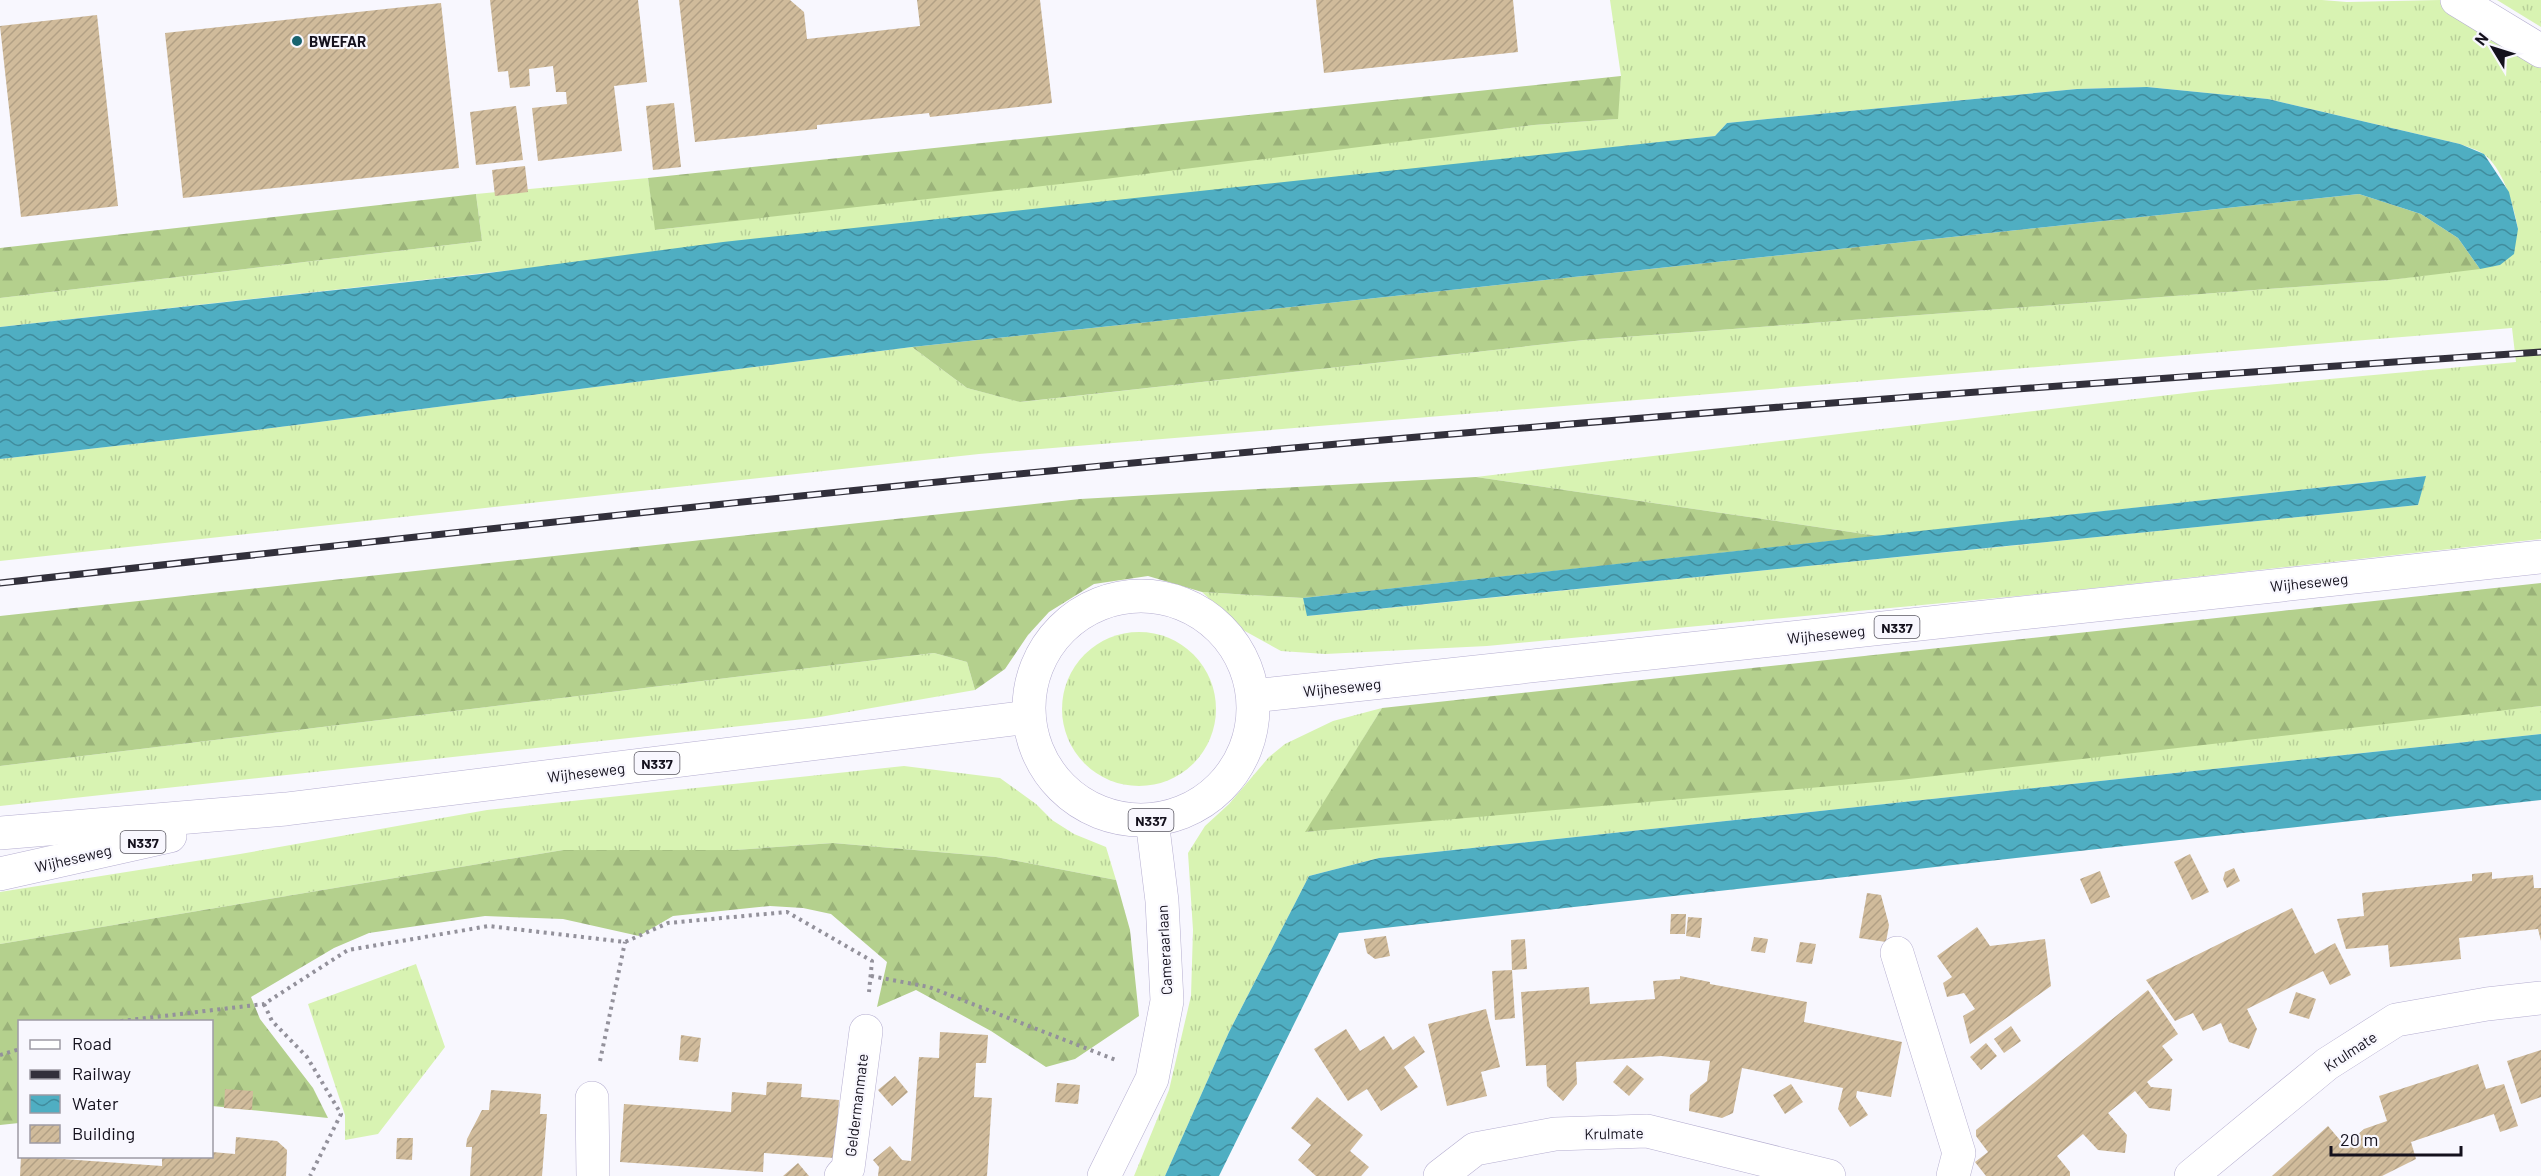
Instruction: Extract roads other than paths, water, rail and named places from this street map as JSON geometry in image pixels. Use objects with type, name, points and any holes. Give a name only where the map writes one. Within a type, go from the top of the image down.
[{"type":"main road","points":[[2457,0],[2541,51]]},
{"type":"main road","name":"Wijheseweg","points":[[1253,696],[2541,557]]},
{"type":"main road","name":"N337","points":[[1150,596],[1188,606],[1220,627],[1243,659],[1253,696],[1249,740],[1228,780],[1194,807],[1152,820],[1116,818],[1084,805],[1056,783],[1038,752],[1029,717],[1032,679],[1049,643],[1077,616],[1112,600],[1150,596]]},
{"type":"main road","name":"Wijheseweg","points":[[0,833],[286,809],[1029,717]]},
{"type":"main road","name":"Wijheseweg","points":[[0,874],[286,809]]},
{"type":"main road","name":"Cameraarlaan","points":[[1104,1176],[1152,1079],[1167,1001],[1162,901],[1152,820]]},
{"type":"main road","points":[[1897,953],[1959,1153],[1953,1176]]},
{"type":"main road","name":"Krulmate","points":[[2191,1176],[2327,1064],[2396,1020],[2487,1004],[2541,998]]},
{"type":"main road","name":"Geldermanmate","points":[[841,1176],[848,1168],[866,1031]]},
{"type":"main road","points":[[591,1098],[593,1176]]},
{"type":"main road","name":"Krulmate","points":[[1440,1176],[1475,1149],[1555,1134],[1647,1131],[1829,1176]]},
{"type":"water","points":[[2147,87],[2268,99],[2460,144],[2484,154],[2509,192],[2518,229],[2514,254],[2500,265],[2480,269],[2458,238],[2421,214],[2359,194],[912,347],[248,431],[0,459],[0,327],[481,274],[723,242],[1715,136],[1727,123],[2077,89]]},
{"type":"water","points":[[2426,476],[2418,505],[1307,616],[1303,598]]},
{"type":"water","points":[[2541,734],[2541,800],[1339,933],[1219,1176],[1165,1176],[1229,1032],[1309,876],[1379,858]]},
{"type":"railway","points":[[0,583],[714,505],[1250,452],[1846,402],[2541,352]]},
{"type":"place","name":"BWEFAR","points":[[297,41]]}]
